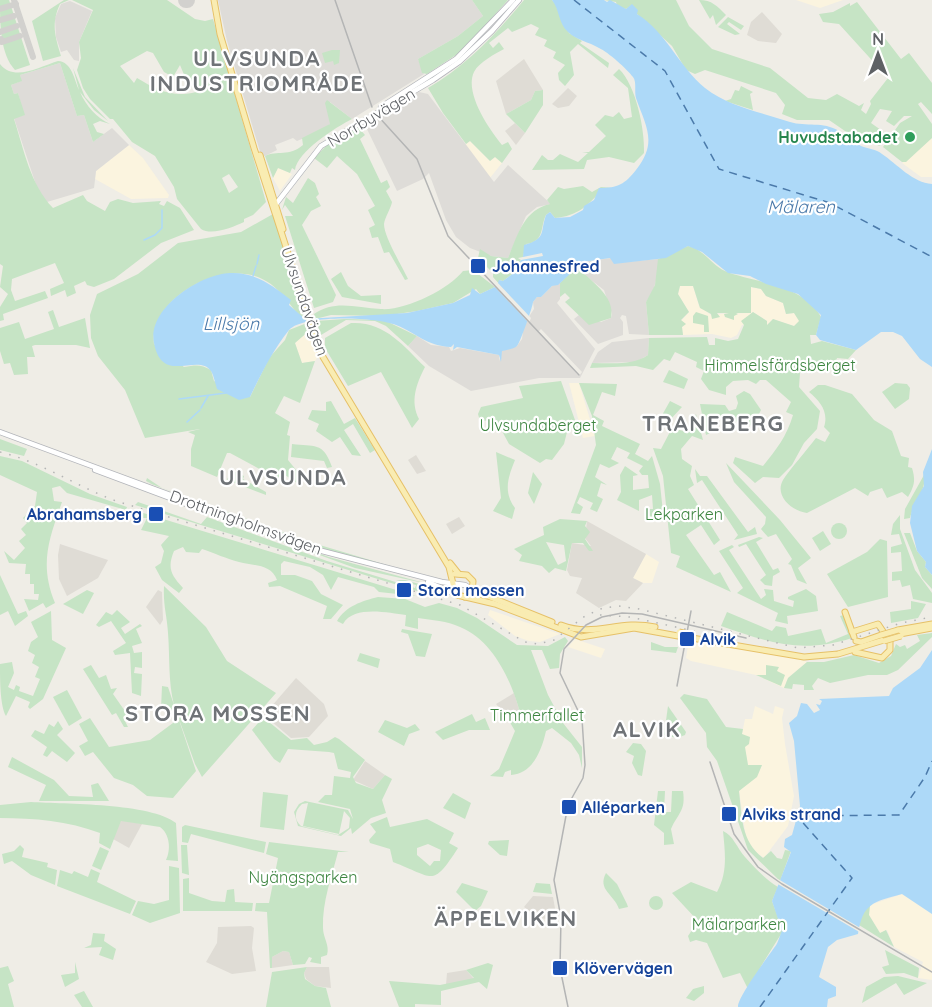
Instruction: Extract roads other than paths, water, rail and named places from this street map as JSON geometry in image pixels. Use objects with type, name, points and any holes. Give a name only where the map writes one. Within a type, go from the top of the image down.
[{"type":"main road","name":"Ulvsundavägen","points":[[215,0],[322,356],[441,553],[457,595]]},
{"type":"main road","name":"Ulvsundavägen","points":[[215,0],[220,34],[254,148],[309,313]]},
{"type":"main road","points":[[506,12],[513,0]]},
{"type":"main road","points":[[506,12],[519,0]]},
{"type":"main road","name":"Norrbyvägen","points":[[276,202],[317,146],[422,84],[472,51],[506,12]]},
{"type":"main road","name":"Ulvsundavägen","points":[[312,324],[325,355],[458,573]]},
{"type":"main road","name":"Drottningholmsvägen","points":[[0,433],[322,551],[452,580],[474,588],[495,600],[579,632],[638,624],[783,655],[827,656],[883,636]]},
{"type":"main road","name":"Drottningholmsvägen","points":[[138,484],[321,553],[435,584],[457,595]]},
{"type":"main road","points":[[447,590],[458,573],[470,576],[474,588],[471,594],[465,597]]},
{"type":"main road","points":[[457,595],[495,604],[581,637],[595,636],[598,632],[623,627]]},
{"type":"main road","points":[[845,612],[854,637],[859,643],[883,636]]},
{"type":"main road","points":[[827,656],[858,651],[875,658],[883,657],[888,652],[890,644],[876,623],[854,637]]},
{"type":"main road","name":"Drottningholmsvägen","points":[[692,637],[804,654],[838,651],[883,636],[932,626]]},
{"type":"water","name":"Mälaren","points":[[552,0],[604,0],[607,2],[610,0],[626,9],[632,4],[638,10],[637,14],[665,40],[696,80],[714,95],[790,122],[833,128],[855,143],[880,152],[912,177],[932,184],[932,367],[920,359],[902,336],[893,332],[881,332],[856,350],[820,340],[816,335],[821,315],[798,294],[766,284],[750,276],[728,273],[702,252],[688,246],[666,258],[614,264],[610,258],[583,262],[558,285],[552,286],[541,297],[537,297],[533,302],[519,343],[514,348],[502,351],[501,362],[499,355],[457,347],[453,350],[454,344],[451,347],[435,344],[387,322],[341,318],[309,321],[289,330],[263,371],[250,397],[239,400],[217,389],[211,371],[205,366],[172,366],[164,363],[158,356],[154,343],[154,330],[159,317],[179,295],[205,279],[230,273],[255,277],[291,300],[289,305],[305,319],[407,313],[453,303],[470,295],[472,288],[480,294],[497,286],[499,280],[503,281],[515,272],[521,260],[543,256],[542,253],[523,257],[524,245],[539,237],[546,215],[550,212],[555,218],[570,217],[583,210],[584,206],[594,200],[599,188],[616,186],[628,179],[643,160],[648,143],[646,126],[636,98],[634,79],[607,53],[568,32],[562,25]]},
{"type":"water","points":[[932,449],[932,575],[925,567],[926,562],[917,551],[910,523],[912,506],[924,486],[923,472]]},
{"type":"water","points":[[932,650],[932,914],[902,894],[871,905],[863,916],[858,934],[837,940],[828,947],[819,977],[836,987],[836,996],[828,999],[827,1007],[738,1007],[742,995],[775,946],[782,931],[772,901],[791,852],[784,847],[785,839],[792,835],[800,806],[794,741],[789,723],[797,716],[801,703],[807,704],[814,713],[820,710],[816,704],[820,705],[822,701],[819,699],[889,696],[893,688],[920,668]]},
{"type":"waterway","points":[[144,240],[155,235],[162,228],[162,210]]},
{"type":"waterway","points":[[257,264],[259,255]]},
{"type":"waterway","points":[[253,276],[256,266]]},
{"type":"waterway","points":[[179,399],[226,393]]},
{"type":"waterway","points":[[201,408],[208,396]]},
{"type":"waterway","points":[[187,422],[200,410]]},
{"type":"tram line","points":[[335,0],[372,107]]},
{"type":"tram line","points":[[377,115],[417,159],[448,236],[579,375]]},
{"type":"tram line","points":[[677,686],[691,611]]},
{"type":"tram line","points":[[568,1007],[560,968],[561,918],[554,880],[568,805],[583,778],[585,765],[582,719],[560,673],[564,649],[586,625],[602,617],[622,613],[642,614],[746,638]]},
{"type":"tram line","points":[[710,762],[734,834],[758,867],[782,884],[932,972]]},
{"type":"railway","points":[[0,452],[30,462],[116,501],[460,605],[525,642],[538,644],[554,640],[585,616],[603,608],[619,606],[798,648],[833,645],[901,623],[932,617]]},
{"type":"railway","points":[[600,615],[630,617],[712,635]]},
{"type":"place","name":"Huvudstabadet","points":[[910,137]]},
{"type":"place","name":"Johannesfred","points":[[478,266]]},
{"type":"place","name":"Abrahamsberg","points":[[156,514]]},
{"type":"place","name":"Stora mossen","points":[[404,590]]},
{"type":"place","name":"Alvik","points":[[687,639]]},
{"type":"place","name":"Alléparken","points":[[569,807]]},
{"type":"place","name":"Alviks strand","points":[[729,814]]},
{"type":"place","name":"Klövervägen","points":[[560,968]]},
{"type":"district","name":"ULVSUNDA INDUSTRIOMRÅDE","points":[[257,70]]},
{"type":"district","name":"TRANEBERG","points":[[713,423]]},
{"type":"district","name":"ULVSUNDA","points":[[283,477]]},
{"type":"district","name":"STORA MOSSEN","points":[[218,713]]},
{"type":"district","name":"ALVIK","points":[[647,729]]},
{"type":"district","name":"ÄPPELVIKEN","points":[[506,918]]},
{"type":"water label","name":"Lillsjön","points":[[231,324]]},
{"type":"park label","name":"Himmelsfärdsberget","points":[[780,365]]},
{"type":"park label","name":"Ulvsundaberget","points":[[538,425]]},
{"type":"park label","name":"Lekparken","points":[[684,514]]},
{"type":"park label","name":"Timmerfallet","points":[[537,715]]},
{"type":"park label","name":"Nyängsparken","points":[[303,877]]},
{"type":"park label","name":"Mälarparken","points":[[739,924]]}]
